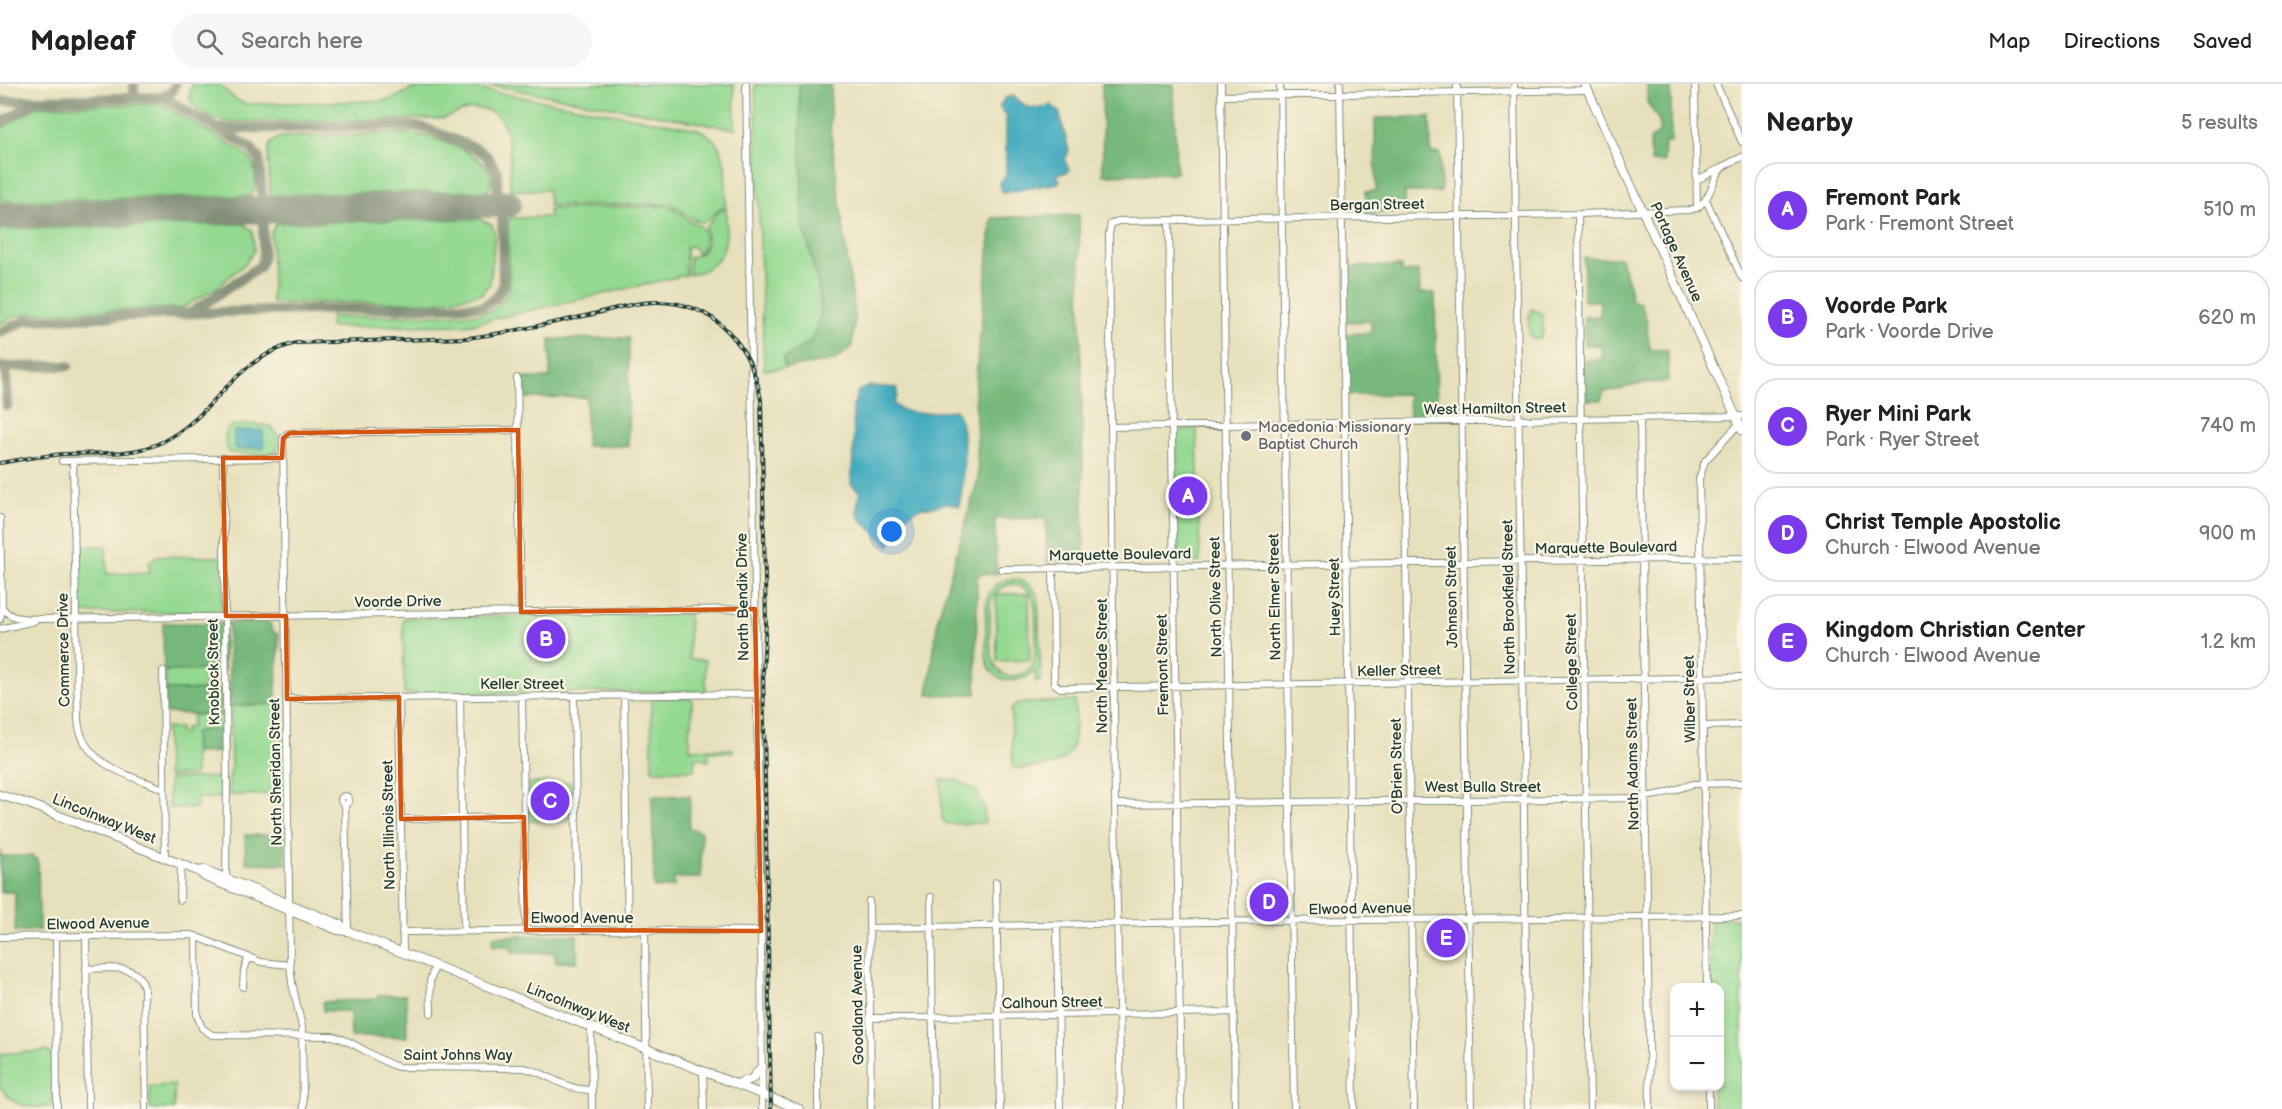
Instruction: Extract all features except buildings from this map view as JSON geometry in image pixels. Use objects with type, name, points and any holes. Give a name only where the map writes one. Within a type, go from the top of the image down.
[{"type":"main road","name":"Portage Avenue","points":[[1586,87],[1740,422]]},
{"type":"main road","name":"Lincolnway West","points":[[0,795],[32,805],[198,871],[205,870],[226,882],[339,924],[348,931],[435,966],[799,1109]]},
{"type":"main road","points":[[736,1084],[752,1079],[762,1065]]},
{"type":"main road","points":[[770,1109],[782,1102]]},
{"type":"street","name":"North Bendix Drive","points":[[747,84],[762,1109]]},
{"type":"street","name":"North Olive Street","points":[[1221,84],[1235,1109]]},
{"type":"street","name":"North Elmer Street","points":[[1280,84],[1294,1109]]},
{"type":"street","name":"Huey Street","points":[[1340,84],[1354,1109]]},
{"type":"street","name":"Johnson Street","points":[[1457,84],[1471,1109]]},
{"type":"street","points":[[1695,84],[1697,208]]},
{"type":"street","points":[[1716,84],[1742,142]]},
{"type":"street","points":[[1222,96],[1457,92],[1514,87],[1586,87]]},
{"type":"street","name":"North Brookfield Street","points":[[1514,87],[1528,1109]]},
{"type":"street","points":[[1696,180],[1742,157]]},
{"type":"street","points":[[1697,208],[1706,200],[1722,168]]},
{"type":"street","points":[[1706,200],[1742,278]]},
{"type":"street","name":"Bergan Street","points":[[1112,223],[1169,220],[1578,214],[1697,208]]},
{"type":"street","name":"College Street","points":[[1578,214],[1590,1109]]},
{"type":"street","name":"Fremont Street","points":[[1169,220],[1181,1109]]},
{"type":"street","name":"North Meade Street","points":[[1112,223],[1109,234],[1115,804],[1121,1109]]},
{"type":"street","points":[[517,378],[520,612]]},
{"type":"street","name":"West Hamilton Street","points":[[1111,427],[1640,418],[1740,422]]},
{"type":"street","name":"North Adams Street","points":[[1640,418],[1650,1109]]},
{"type":"street","name":"O'Brien Street","points":[[1404,422],[1414,1109]]},
{"type":"street","name":"Wilber Street","points":[[1707,983],[1701,470],[1705,461],[1740,422]]},
{"type":"street","name":"North Sheridan Street","points":[[303,1109],[301,1020],[291,983],[290,965],[282,440],[285,435],[293,433],[518,430]]},
{"type":"street","name":"Knoblock Street","points":[[223,458],[226,616],[226,882]]},
{"type":"street","points":[[62,461],[282,458]]},
{"type":"street","name":"Commerce Drive","points":[[73,461],[78,719],[83,741],[95,758],[108,767],[164,789]]},
{"type":"street","points":[[0,518],[2,607],[0,619]]},
{"type":"street","name":"Marquette Boulevard","points":[[1002,569],[1742,558]]},
{"type":"street","name":"Keller Street","points":[[1053,568],[1054,682],[1057,687],[1741,679]]},
{"type":"street","name":"Voorde Drive","points":[[2,607],[9,616],[42,619],[756,609]]},
{"type":"street","name":"Voorde Drive","points":[[0,629],[42,619]]},
{"type":"street","points":[[163,671],[165,858]]},
{"type":"street","name":"Keller Street","points":[[287,699],[757,694]]},
{"type":"street","points":[[624,695],[628,930]]},
{"type":"street","points":[[522,696],[526,930]]},
{"type":"street","points":[[574,696],[578,930]]},
{"type":"street","points":[[460,697],[464,931]]},
{"type":"street","name":"North Illinois Street","points":[[399,698],[403,953]]},
{"type":"street","points":[[1703,726],[1742,725]]},
{"type":"street","name":"West Bulla Street","points":[[1115,804],[1645,797],[1662,794],[1690,784],[1742,783]]},
{"type":"street","points":[[345,804],[348,931]]},
{"type":"street","points":[[401,819],[524,817]]},
{"type":"street","points":[[180,900],[181,864]]},
{"type":"street","points":[[996,882],[1000,1109]]},
{"type":"street","points":[[931,897],[933,1109]]},
{"type":"street","name":"Goodland Avenue","points":[[869,901],[872,1109]]},
{"type":"street","name":"Elwood Avenue","points":[[869,928],[1232,921],[1742,916]]},
{"type":"street","points":[[1058,925],[1060,1109]]},
{"type":"street","points":[[645,930],[647,1109]]},
{"type":"street","name":"Elwood Avenue","points":[[402,932],[761,931]]},
{"type":"street","points":[[56,936],[57,1109]]},
{"type":"street","points":[[86,936],[88,1109]]},
{"type":"street","name":"Elwood Avenue","points":[[0,937],[196,936],[268,964],[290,965]]},
{"type":"street","name":"Saint Johns Way","points":[[196,936],[198,1020],[205,1031],[220,1037],[327,1036],[342,1039],[398,1068],[524,1068],[536,1071],[568,1088],[592,1090]]},
{"type":"street","points":[[243,987],[244,970],[249,957]]},
{"type":"street","points":[[431,1014],[430,981],[435,966]]},
{"type":"street","points":[[86,969],[129,969],[143,980],[146,1109]]},
{"type":"street","name":"Calhoun Street","points":[[870,1018],[1234,1012]]},
{"type":"street","points":[[591,1027],[592,1109]]},
{"type":"street","points":[[818,1037],[818,1109]]},
{"type":"street","points":[[704,1071],[704,1109]]},
{"type":"street","points":[[1709,1091],[1709,1109]]},
{"type":"highlighted area","points":[[518,430],[521,612],[755,609],[761,931],[526,930],[524,817],[401,819],[399,697],[287,699],[286,616],[226,616],[223,458],[282,458],[283,438],[290,433]]},
{"type":"green space","points":[[192,84],[219,84],[235,99],[245,104],[380,101],[392,99],[414,88],[466,87],[698,129],[709,135],[721,151],[725,170],[726,204],[704,222],[694,220],[678,208],[668,204],[549,206],[548,190],[510,190],[508,137],[504,125],[497,116],[487,110],[472,109],[441,119],[225,122],[215,119],[195,106],[189,98]]},
{"type":"green space","points":[[484,84],[734,84],[735,129]]},
{"type":"green space","points":[[755,84],[799,84],[803,222],[819,289],[821,314],[811,341],[783,359],[785,368],[764,370]]},
{"type":"green space","points":[[799,84],[831,84],[830,128],[855,316],[852,347],[833,361],[785,368],[783,359],[811,341],[821,314],[819,289],[803,222]]},
{"type":"green space","points":[[1102,84],[1174,84],[1176,173],[1103,175]]},
{"type":"green space","points":[[1647,84],[1671,86],[1671,142],[1665,142],[1664,162],[1651,162],[1650,139],[1659,133],[1659,120],[1647,102]]},
{"type":"green space","points":[[158,104],[245,153],[255,172],[253,193],[249,196],[0,201],[0,129],[38,106]]},
{"type":"green space","points":[[1430,117],[1431,153],[1440,153],[1441,192],[1405,192],[1405,212],[1366,213],[1366,192],[1376,191],[1375,118]]},
{"type":"green space","points":[[405,133],[453,145],[476,158],[485,165],[490,174],[489,189],[487,191],[270,195],[268,152],[270,144],[279,137]]},
{"type":"green space","points":[[664,206],[678,211],[704,232],[702,250],[697,253],[693,246],[686,247],[686,275],[467,325],[330,327],[331,317],[475,314],[491,310],[500,304],[509,290],[508,220],[511,218],[549,217],[549,209]]},
{"type":"green space","points":[[726,207],[725,241],[719,258],[702,271],[689,275],[689,258],[703,252],[707,243],[706,227],[718,212]]},
{"type":"green space","points":[[1079,215],[1084,561],[1047,563],[1046,518],[995,519],[996,574],[980,574],[977,577],[976,694],[928,695],[938,618],[978,479],[975,387],[992,218]]},
{"type":"green space","points":[[479,219],[492,225],[495,234],[490,283],[481,294],[435,302],[272,303],[271,233],[276,223]]},
{"type":"green space","points":[[244,224],[253,231],[254,251],[246,263],[216,288],[182,308],[31,313],[15,316],[0,324],[0,229]]},
{"type":"green space","points":[[1584,258],[1621,258],[1631,301],[1640,302],[1646,319],[1650,350],[1668,350],[1668,382],[1641,383],[1604,391],[1601,400],[1586,400],[1585,360],[1602,359],[1601,345],[1585,345],[1584,317],[1600,316],[1600,301],[1584,301]]},
{"type":"green space","points":[[1401,266],[1401,272],[1419,271],[1420,293],[1435,293],[1437,416],[1409,417],[1408,394],[1347,395],[1346,334],[1371,333],[1371,321],[1346,322],[1345,267]]},
{"type":"green space","points":[[1531,309],[1543,314],[1543,331],[1540,339],[1534,339],[1529,334]]},
{"type":"green space","points":[[629,338],[628,446],[586,446],[586,397],[524,398],[524,378],[550,378],[550,339]]},
{"type":"green space","points":[[258,424],[272,428],[279,440],[278,450],[269,455],[230,453],[226,445],[226,435],[227,429],[233,425]]},
{"type":"green space","points":[[1197,429],[1200,562],[1178,562],[1176,430]]},
{"type":"green space","points":[[85,546],[106,546],[107,574],[149,573],[149,563],[156,556],[223,557],[222,612],[82,613],[79,609],[78,550]]},
{"type":"green space","points":[[1013,579],[1025,582],[1038,597],[1041,681],[1036,682],[1035,670],[1030,675],[1017,680],[998,677],[987,662],[986,607],[991,591],[1003,581]],"holes":[[[1013,584],[1021,586],[1032,595],[1036,640],[1033,664],[1025,672],[1014,676],[1004,674],[997,669],[993,660],[990,638],[992,597],[1004,586]]]},
{"type":"green space","points":[[996,594],[1029,594],[1030,660],[997,661]]},
{"type":"green space","points":[[689,614],[689,659],[705,660],[706,691],[404,694],[403,618]]},
{"type":"green space","points":[[269,622],[272,630],[278,635],[279,643],[275,704],[230,706],[228,623]]},
{"type":"green space","points":[[163,623],[224,623],[224,670],[164,671]]},
{"type":"green space","points":[[204,670],[205,690],[165,690],[165,671]]},
{"type":"green space","points":[[165,690],[224,690],[225,715],[166,713]]},
{"type":"green space","points":[[651,698],[690,698],[692,700],[692,725],[689,725],[690,749],[733,749],[733,752],[709,752],[709,761],[705,758],[695,758],[694,770],[652,770]]},
{"type":"green space","points":[[1075,701],[1074,736],[1072,748],[1067,756],[1059,762],[1048,765],[1013,768],[1011,710],[1018,703]]},
{"type":"green space","points":[[281,705],[282,775],[285,776],[286,794],[229,795],[230,706]]},
{"type":"green space","points":[[194,715],[225,715],[225,730],[203,730],[194,734],[195,775],[169,776],[167,775],[166,728],[180,728],[180,733],[185,733],[185,728],[192,727]]},
{"type":"green space","points":[[203,730],[224,730],[225,752],[195,753],[194,733]]},
{"type":"green space","points":[[222,777],[225,779],[226,798],[197,798],[195,808],[169,808],[169,779]]},
{"type":"green space","points":[[941,780],[957,780],[977,791],[984,808],[985,823],[947,824],[942,819]]},
{"type":"green space","points":[[571,782],[571,820],[529,821],[528,783]]},
{"type":"green space","points":[[652,796],[690,796],[689,828],[701,832],[701,878],[674,878],[674,887],[654,888]]},
{"type":"green space","points":[[245,835],[285,835],[286,864],[246,863]]},
{"type":"green space","points":[[0,849],[1,856],[33,856],[33,859],[38,859],[39,930],[15,932],[15,892],[0,892]]},
{"type":"green space","points":[[1710,919],[1742,919],[1742,1109],[1713,1109],[1712,1091],[1724,1091],[1724,983],[1711,983]]},
{"type":"green space","points":[[577,935],[577,962],[556,962],[555,953],[511,953],[511,946],[493,946],[493,936]]},
{"type":"green space","points":[[378,995],[406,995],[407,1037],[351,1037],[350,1011],[323,1011],[323,1002],[377,999]]},
{"type":"green space","points":[[47,1051],[52,1056],[52,1107],[29,1107],[12,1100],[0,1088],[0,1054]]},
{"type":"green space","points":[[174,1085],[174,1109],[150,1109],[150,1086]]},
{"type":"water","points":[[1013,96],[1027,107],[1040,108],[1051,105],[1059,112],[1069,151],[1065,160],[1069,170],[1058,174],[1060,180],[1058,183],[1003,193],[999,182],[1006,176],[1006,116],[999,107],[1005,98]]},
{"type":"water","points":[[870,386],[897,388],[897,397],[893,403],[905,411],[922,413],[955,410],[962,428],[963,471],[959,506],[946,503],[933,507],[922,507],[907,515],[904,520],[906,524],[895,531],[890,546],[859,517],[857,509],[859,491],[851,484],[854,441],[853,407],[858,391]]},
{"type":"water","points":[[234,431],[263,431],[264,448],[236,449],[234,447]]},
{"type":"taxiway","points":[[134,84],[134,97]]},
{"type":"taxiway","points":[[160,97],[172,92],[175,84]]},
{"type":"taxiway","points":[[0,101],[163,97],[218,129],[406,126],[425,128],[477,149],[487,156],[497,172],[498,204]]},
{"type":"taxiway","points":[[0,123],[38,101]]},
{"type":"taxiway","points":[[218,129],[251,148],[259,159],[262,197],[257,206],[247,211]]},
{"type":"taxiway","points":[[0,332],[27,320],[224,312],[483,306],[496,298],[503,286],[502,204]]},
{"type":"taxiway","points":[[191,313],[260,266],[263,257],[263,220],[258,215],[247,211]]},
{"type":"taxiway","points":[[3,366],[6,372],[7,406]]},
{"type":"taxiway","points":[[0,367],[68,366]]},
{"type":"runway","points":[[0,216],[508,204]]},
{"type":"railway","points":[[0,463],[63,454],[126,452],[150,447],[181,431],[255,362],[274,351],[296,343],[467,338],[498,334],[648,302],[678,304],[713,319],[739,345],[749,362],[761,400],[766,622],[763,670],[771,1109]]},
{"type":"place","name":"Macedonia Missionary Baptist Church","points":[[1246,436]]},
{"type":"place","name":"Fremont Park","points":[[1188,496]]},
{"type":"place","name":"Voorde Park","points":[[546,639]]},
{"type":"place","name":"Ryer Mini Park","points":[[550,801]]},
{"type":"place","name":"Christ Temple Apostolic","points":[[1269,902]]},
{"type":"place","name":"Kingdom Christian Center","points":[[1446,938]]}]
